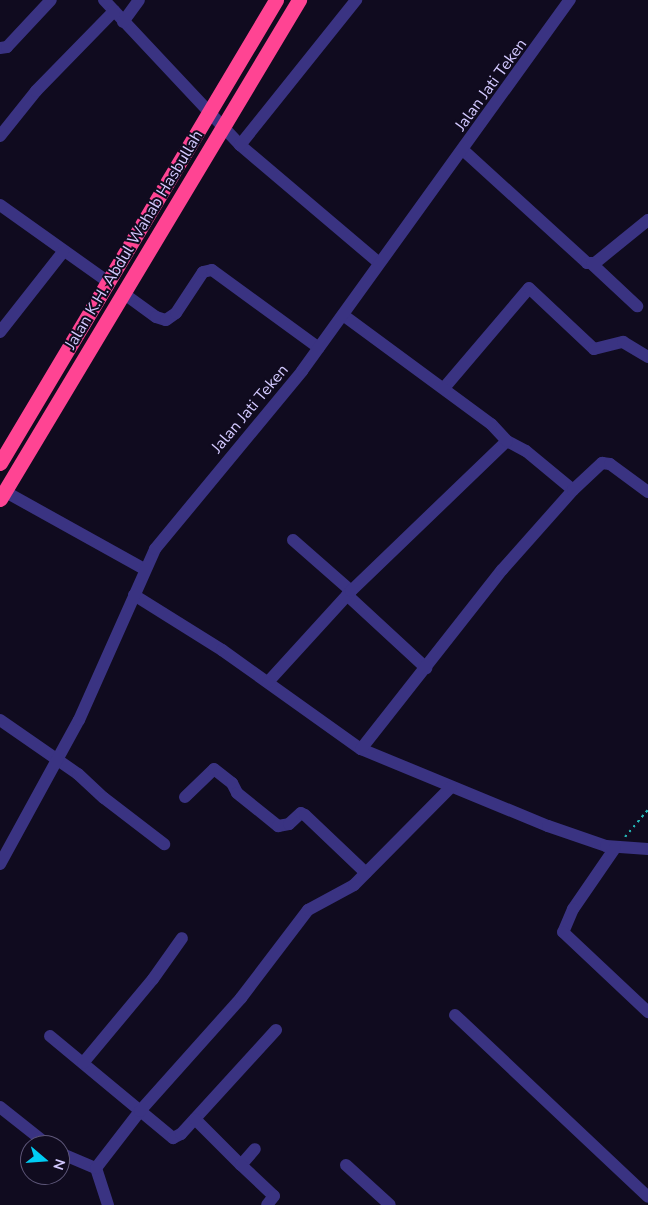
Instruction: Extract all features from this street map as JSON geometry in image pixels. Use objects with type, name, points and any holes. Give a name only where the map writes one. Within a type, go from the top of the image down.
[{"type":"highway","name":"Jalan K.H. Abdul Wahab Hasbullah","points":[[0,463],[276,0]]},
{"type":"highway","name":"Jalan K.H. Abdul Wahab Hasbullah","points":[[4,491],[299,0]]},
{"type":"street","points":[[0,48],[7,47],[51,0]]},
{"type":"street","points":[[104,0],[123,22],[210,109],[240,144],[380,263]]},
{"type":"street","points":[[123,22],[139,0]]},
{"type":"street","points":[[240,144],[356,0]]},
{"type":"street","name":"Jalan Jati Teken","points":[[0,864],[58,760],[134,595],[144,569],[170,527],[284,394],[319,348],[570,0]]},
{"type":"street","points":[[0,136],[36,92],[114,11]]},
{"type":"street","points":[[463,150],[637,306]]},
{"type":"street","points":[[0,206],[107,282]]},
{"type":"street","points":[[592,264],[648,220]]},
{"type":"street","points":[[0,332],[63,252]]},
{"type":"street","points":[[123,293],[156,317],[166,320],[176,313],[203,272],[212,270],[319,348]]},
{"type":"street","points":[[444,388],[529,288],[594,348],[623,342],[648,357]]},
{"type":"street","points":[[343,315],[444,388],[491,424],[506,441],[526,451],[573,490]]},
{"type":"street","points":[[268,682],[349,593],[506,441]]},
{"type":"street","points":[[361,749],[502,570],[573,490],[605,462],[648,492]]},
{"type":"street","points":[[4,491],[144,569]]},
{"type":"street","points":[[293,540],[426,668]]},
{"type":"street","points":[[134,595],[268,682],[333,732],[361,749],[548,826],[615,848],[648,849]]},
{"type":"street","points":[[0,720],[58,760],[164,844]]},
{"type":"street","points":[[185,797],[214,769],[232,783],[236,793],[278,826],[288,824],[300,814],[305,816],[366,873]]},
{"type":"street","points":[[96,1168],[140,1111],[241,998],[308,910],[354,885],[451,787]]},
{"type":"street","points":[[615,848],[572,909],[563,932],[648,1012]]},
{"type":"street","points":[[83,1063],[153,980],[182,938]]},
{"type":"street","points":[[455,1015],[648,1197]]},
{"type":"street","points":[[50,1036],[173,1138],[195,1118],[276,1030]]},
{"type":"street","points":[[0,1107],[35,1135]]},
{"type":"street","points":[[195,1118],[274,1196],[267,1205]]},
{"type":"street","points":[[241,1165],[255,1149]]},
{"type":"street","points":[[70,1157],[96,1168],[108,1205]]},
{"type":"street","points":[[346,1165],[390,1205]]},
{"type":"path","points":[[615,848],[648,810]]}]
